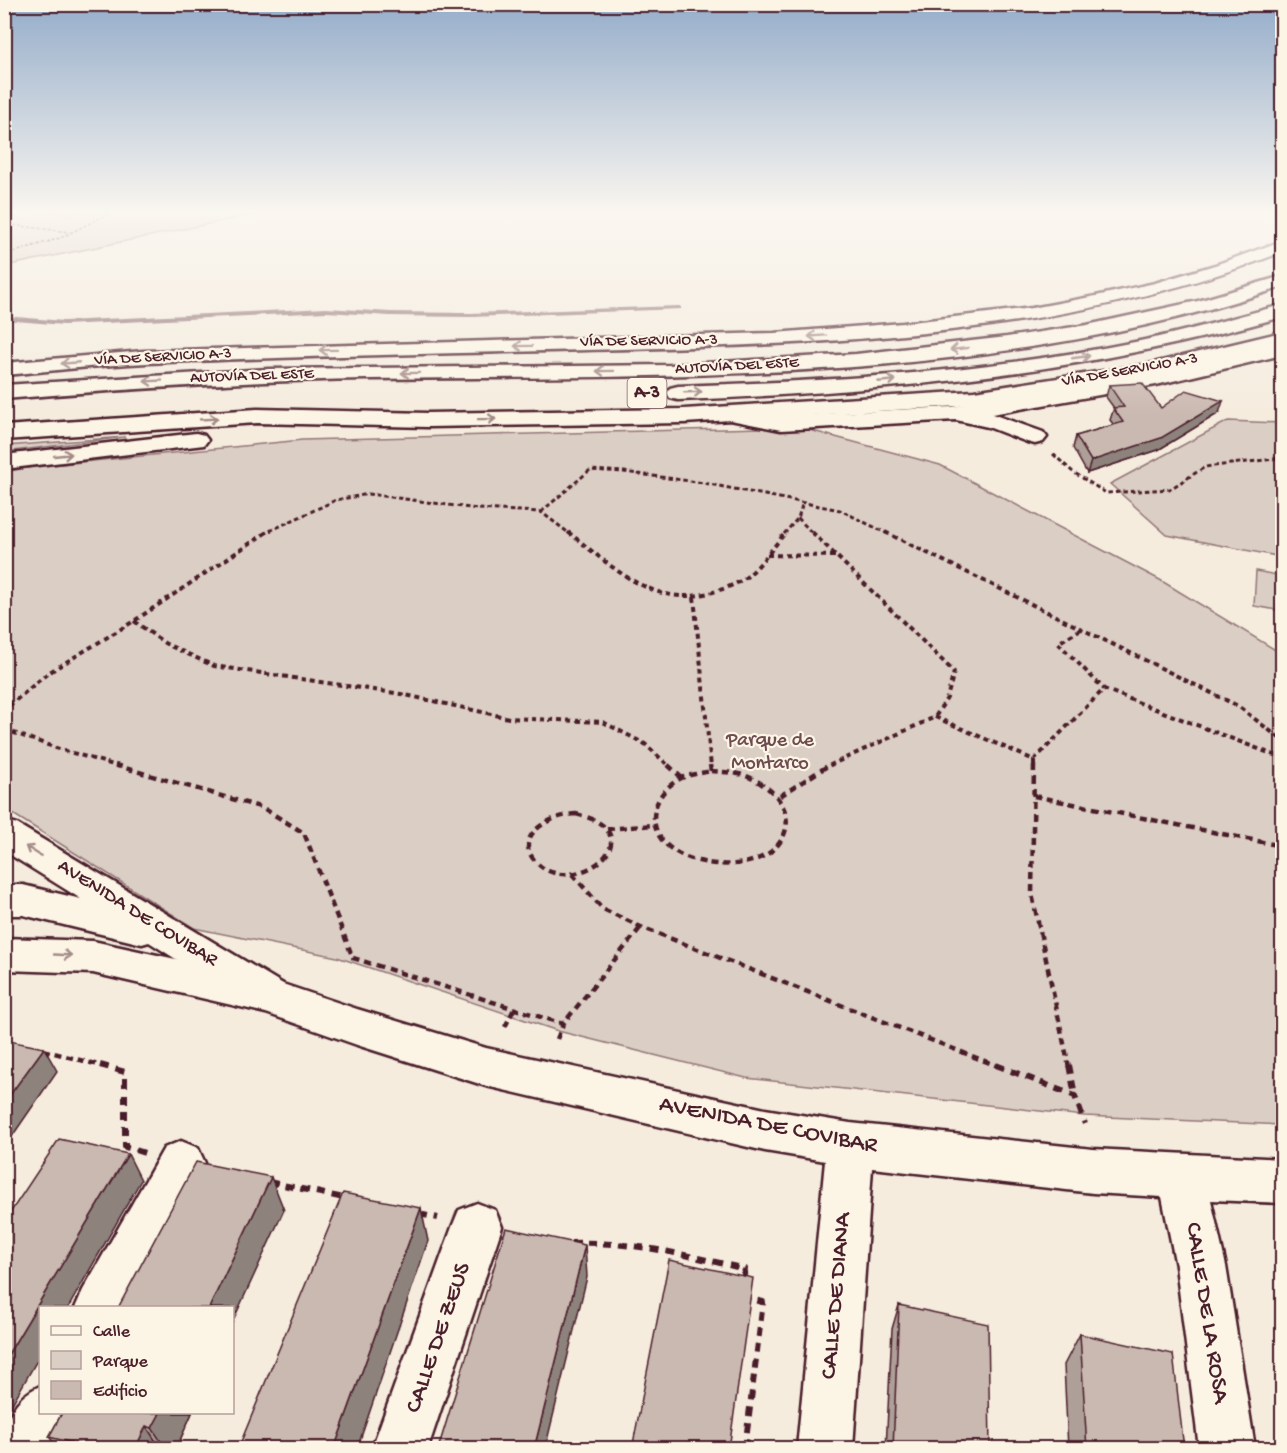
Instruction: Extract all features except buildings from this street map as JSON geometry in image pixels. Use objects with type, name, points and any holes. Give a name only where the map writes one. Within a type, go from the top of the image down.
[{"type":"main road","name":"VÍA DE SERVICIO A-3","points":[[4,369],[142,357],[774,339],[861,333],[1044,312],[1117,298],[1180,280]]},
{"type":"main road","name":"AUTOVÍA DEL ESTE","points":[[4,392],[270,375],[673,370],[790,365],[901,356],[1076,333],[1161,316],[1248,293],[1282,281]]},
{"type":"main road","name":"AUTOVÍA DEL ESTE","points":[[655,393],[804,388],[938,377],[1114,352],[1205,333],[1282,311]]},
{"type":"main road","name":"VÍA DE SERVICIO A-3","points":[[4,433],[257,416],[428,420],[733,414],[974,398],[1281,348]]},
{"type":"main road","points":[[733,414],[781,423],[952,414],[1156,379],[1281,348]]},
{"type":"main road","name":"AUTOVÍA DEL ESTE","points":[[4,408],[127,398],[359,394]]},
{"type":"main road","points":[[1035,437],[1029,416],[1037,402],[1059,394]]},
{"type":"main road","points":[[952,414],[993,421],[1035,437]]},
{"type":"main road","points":[[4,462],[198,440],[252,431],[428,420]]},
{"type":"main road","name":"AVENIDA DE COVIBAR","points":[[4,833],[268,996]]},
{"type":"main road","points":[[4,900],[23,900],[173,936]]},
{"type":"main road","name":"AVENIDA DE COVIBAR","points":[[4,954],[93,957],[268,996],[357,1027],[486,1066],[765,1130],[850,1144],[1093,1171],[1182,1178],[1282,1181]]},
{"type":"main road","name":"CALLE DE DIANA","points":[[825,1449],[850,1144]]},
{"type":"main road","points":[[102,1306],[181,1163]]},
{"type":"main road","name":"CALLE DE LA ROSA","points":[[1182,1178],[1201,1266],[1227,1449]]},
{"type":"main road","name":"CALLE DE ZEUS","points":[[400,1449],[477,1227]]},
{"type":"main road","points":[[24,1449],[43,1414]]},
{"type":"path","points":[[1035,437],[1073,472],[1107,493],[1170,489],[1205,467],[1282,458]]},
{"type":"path","points":[[541,512],[590,470],[624,472],[704,483],[840,510],[1238,706],[1282,740]]},
{"type":"path","points":[[563,1024],[353,958],[304,833],[263,808],[6,730],[9,706],[40,680],[134,621],[262,534],[336,500],[369,494],[477,508],[541,512],[635,583],[659,594],[694,597],[722,590],[749,575],[798,518],[803,502]]},
{"type":"path","points":[[780,796],[837,760],[935,717],[947,698],[954,672],[864,586],[798,518]]},
{"type":"path","points":[[766,555],[836,555]]},
{"type":"path","points":[[694,597],[711,771]]},
{"type":"path","points":[[134,621],[166,644],[214,666],[401,694],[509,718],[603,722],[645,744],[682,778]]},
{"type":"path","points":[[1081,629],[1058,644],[1104,689],[1274,755],[1282,754]]},
{"type":"path","points":[[1085,1124],[1075,1096],[1032,894],[1034,760],[1104,689]]},
{"type":"path","points":[[935,717],[1034,760]]},
{"type":"path","points":[[711,771],[727,771],[748,776],[765,783],[780,796],[786,808],[788,826],[781,842],[764,856],[742,864],[708,865],[685,858],[667,846],[654,825],[652,811],[659,795],[682,778],[711,771]]},
{"type":"path","points":[[1034,796],[1282,846]]},
{"type":"path","points":[[564,814],[589,816],[600,821],[607,828],[612,837],[612,847],[608,857],[599,865],[586,871],[558,874],[535,862],[529,852],[528,842],[532,832],[551,818],[564,814]]},
{"type":"path","points":[[607,828],[654,825]]},
{"type":"path","points":[[572,874],[603,909],[641,927],[1075,1096]]},
{"type":"path","points":[[557,1039],[563,1024],[641,927]]},
{"type":"path","points":[[505,1027],[514,1009]]},
{"type":"path","points":[[38,1049],[125,1072],[125,1148],[181,1163]]},
{"type":"path","points":[[261,1180],[352,1200]]},
{"type":"path","points":[[409,1212],[477,1227]]},
{"type":"path","points":[[562,1244],[595,1241],[677,1252],[745,1269],[742,1287]]},
{"type":"path","points":[[741,1296],[763,1302],[745,1449]]},
{"type":"green space","points":[[1228,421],[1282,423],[1282,557],[1167,535],[1110,484]]},
{"type":"green space","name":"Parque de Montarco","points":[[798,427],[940,465],[1160,580],[1282,654],[1282,1125],[1084,1116],[746,1078],[558,1031],[337,957],[194,928],[5,809],[4,472],[32,467],[302,440]]},
{"type":"green space","points":[[125,437],[5,452],[5,446]]},
{"type":"green space","points":[[1256,571],[1282,576],[1282,611],[1254,606]]},
{"type":"waterway","points":[[4,318],[64,323],[326,310],[470,315],[679,308]]}]
